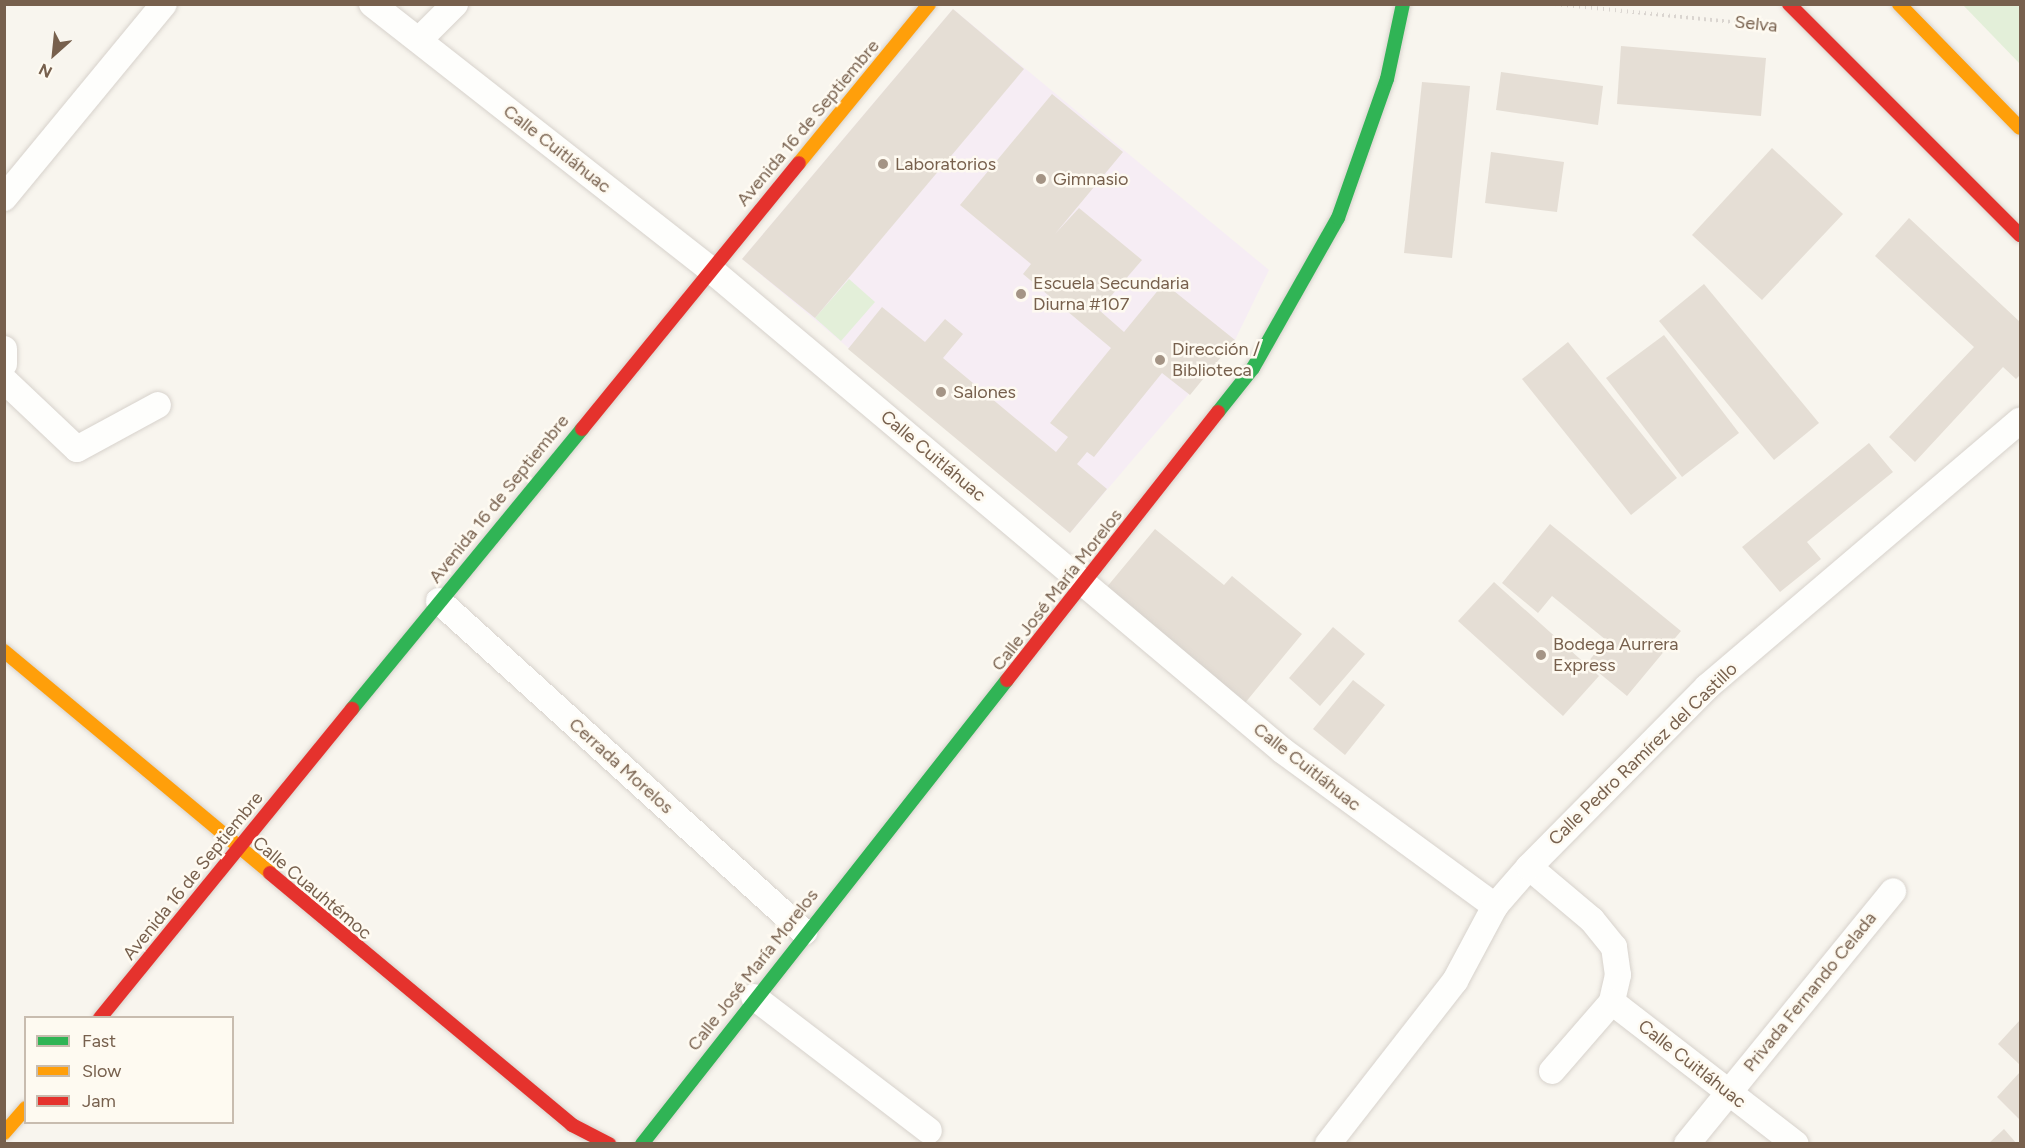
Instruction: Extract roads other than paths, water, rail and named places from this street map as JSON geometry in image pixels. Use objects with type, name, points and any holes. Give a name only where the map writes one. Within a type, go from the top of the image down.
[{"type":"street","points":[[4,198],[164,4]]},
{"type":"street","name":"Calle Cuitláhuac","points":[[372,4],[710,269],[1283,751],[1495,906]]},
{"type":"street","points":[[419,40],[455,4]]},
{"type":"street","name":"Avenida 16 de Septiembre","points":[[101,1016],[929,4]]},
{"type":"street","points":[[1789,4],[2020,236]]},
{"type":"street","points":[[1899,4],[2020,128]]},
{"type":"street","name":"Calle José María Morelos","points":[[642,1143],[804,932],[1087,584],[1252,368],[1300,288],[1338,218],[1368,141],[1400,5]]},
{"type":"street","points":[[4,349],[4,364]]},
{"type":"street","points":[[4,380],[78,449],[158,405]]},
{"type":"street","name":"Calle Pedro Ramírez del Castillo","points":[[1328,1143],[1455,981],[1495,906],[1528,867],[1707,687],[2020,421]]},
{"type":"street","name":"Cerrada Morelos","points":[[439,601],[804,932]]},
{"type":"street","name":"Calle Cuauhtémoc","points":[[4,651],[238,850],[572,1125],[609,1143]]},
{"type":"street","points":[[1528,867],[1592,920],[1614,947],[1618,975],[1612,1002],[1552,1071]]},
{"type":"street","name":"Privada Fernando Celada","points":[[1686,1143],[1893,891]]},
{"type":"street","points":[[754,997],[930,1131]]},
{"type":"street","name":"Calle Cuitláhuac","points":[[1612,1002],[1796,1143]]},
{"type":"street","points":[[10,1132],[24,1111]]},
{"type":"street","name":"Calle Cuauhtémoc","points":[[572,1125],[584,1143]]},
{"type":"place","name":"Laboratorios","points":[[883,164]]},
{"type":"place","name":"Gimnasio","points":[[1041,179]]},
{"type":"place","name":"Escuela Secundaria Diurna #107","points":[[1021,294]]},
{"type":"place","name":"Dirección / Biblioteca","points":[[1160,360]]},
{"type":"place","name":"Salones","points":[[941,392]]},
{"type":"place","name":"Bodega Aurrera Express","points":[[1541,655]]}]
